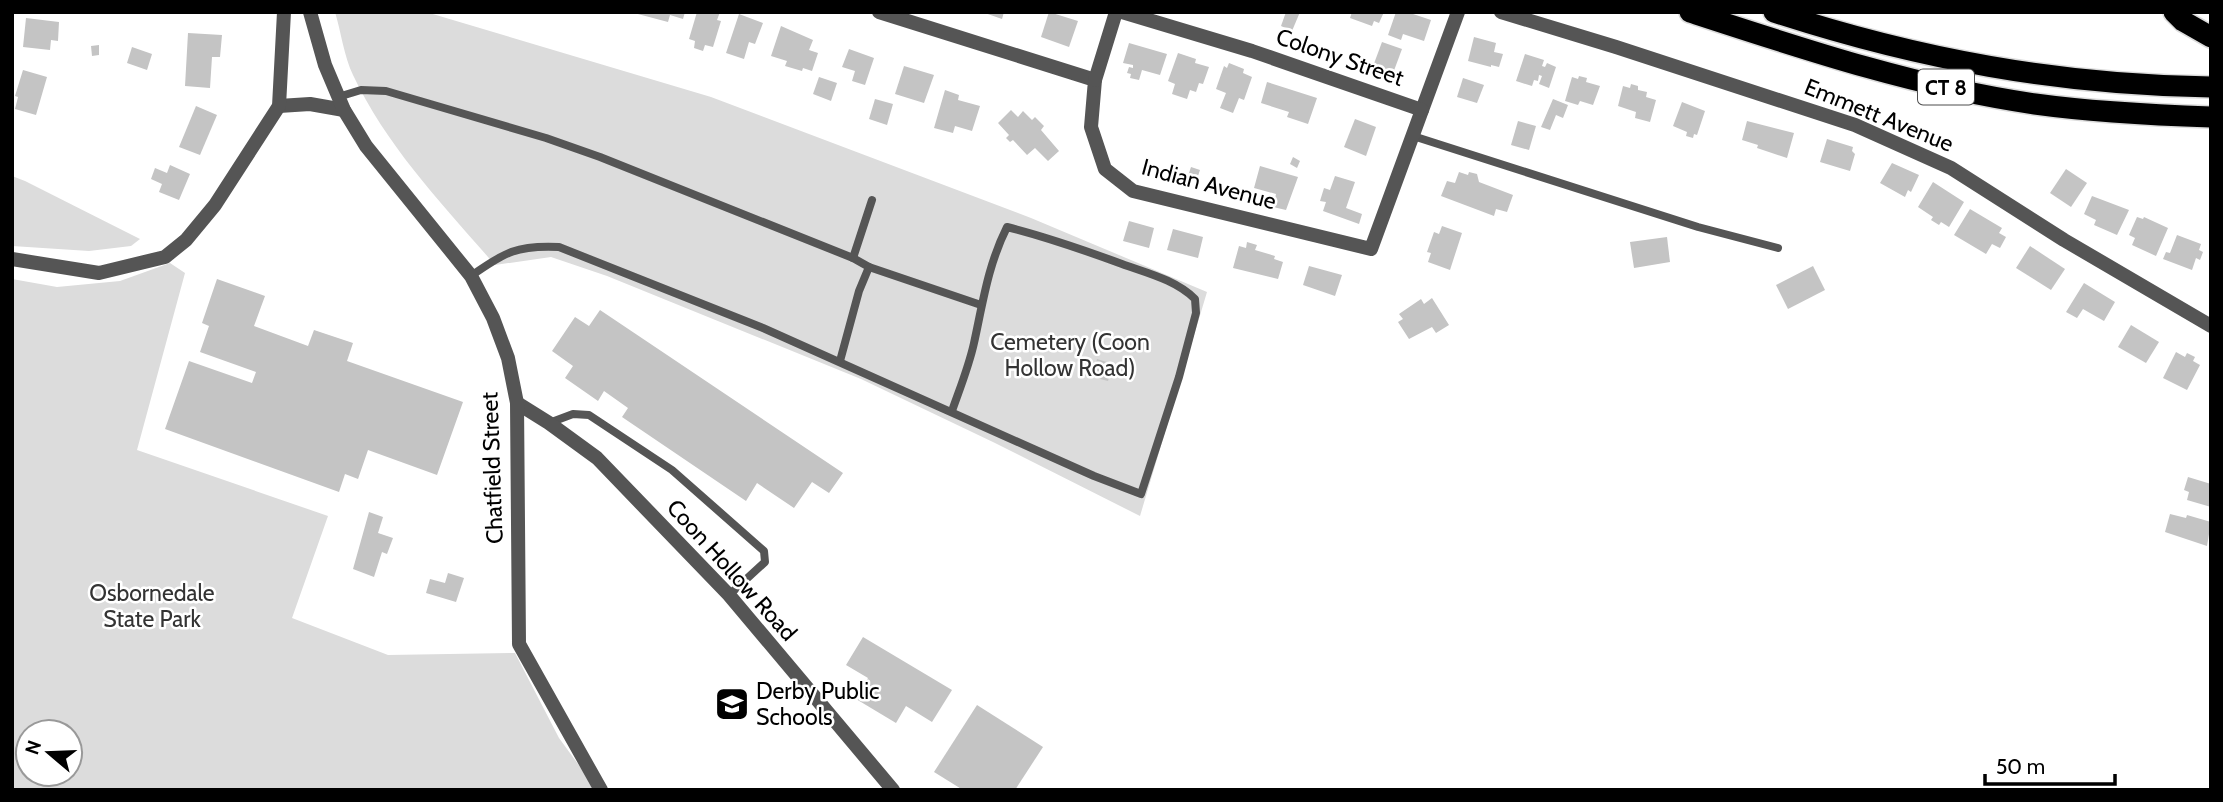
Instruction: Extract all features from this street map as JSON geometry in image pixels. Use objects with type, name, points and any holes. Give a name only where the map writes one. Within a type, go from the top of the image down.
[{"type":"highway","name":"CT 8","points":[[1690,12],[1876,70],[1958,90],[2070,108],[2211,117]]},
{"type":"highway","name":"CT 8","points":[[1774,12],[1882,45],[2011,72],[2084,81],[2211,87]]},
{"type":"highway","points":[[2174,12],[2183,21],[2211,37]]},
{"type":"street","points":[[12,259],[99,273],[165,257],[186,240],[215,205],[279,106],[284,12]]},
{"type":"street","name":"Chatfield Street","points":[[310,12],[325,65],[341,104],[366,146],[471,276],[501,338],[517,403],[519,644],[601,790]]},
{"type":"street","points":[[879,12],[1095,80]]},
{"type":"street","name":"Indian Avenue","points":[[1116,12],[1095,80],[1091,127],[1105,169],[1133,191],[1371,249],[1413,136]]},
{"type":"street","name":"Colony Street","points":[[1122,12],[1252,51],[1422,110]]},
{"type":"street","points":[[1413,136],[1458,12]]},
{"type":"street","name":"Emmett Avenue","points":[[1501,12],[1629,51],[1867,130],[1951,167],[2064,240],[2211,326]]},
{"type":"street","points":[[279,106],[341,104]]},
{"type":"street","name":"Coon Hollow Road","points":[[517,403],[597,458],[729,595],[893,790]]},
{"type":"lane","points":[[341,104],[361,90],[386,91],[546,138],[853,258],[869,267],[981,305]]},
{"type":"lane","points":[[1413,136],[1698,227],[1778,248]]},
{"type":"lane","points":[[853,258],[872,200]]},
{"type":"lane","points":[[471,276],[512,250],[536,246],[559,247],[841,361],[1094,476],[1141,494],[1179,377],[1196,313],[1195,299],[1186,290],[1156,276],[1051,238],[1007,227],[996,248],[988,273],[971,352],[952,411]]},
{"type":"lane","points":[[841,361],[859,291],[869,267]]},
{"type":"lane","points":[[549,423],[573,414],[589,415],[672,470],[764,551],[765,562],[729,595]]},
{"type":"green space","name":"Cemetery (Coon Hollow Road)","points":[[335,12],[426,12],[711,97],[1031,218],[1207,292],[1140,516],[861,379],[607,276],[551,257],[495,265],[417,174],[382,127],[350,68]]},
{"type":"green space","points":[[12,176],[140,239],[131,246],[89,251],[12,246]]},
{"type":"green space","name":"Osbornedale State Park","points":[[170,263],[185,273],[137,450],[328,516],[292,618],[388,655],[515,653],[559,738],[597,790],[12,790],[12,279],[57,287],[120,281]]},
{"type":"building","points":[[685,12],[683,19],[670,15],[668,22],[634,13]]},
{"type":"building","points":[[697,12],[720,12],[717,20],[721,21],[713,47],[705,45],[703,51],[694,48],[695,41],[689,39]]},
{"type":"building","points":[[982,12],[1004,12],[1002,19]]},
{"type":"building","points":[[1049,12],[1078,21],[1069,47],[1041,37]]},
{"type":"building","points":[[1286,12],[1300,12],[1292,31],[1281,26]]},
{"type":"building","points":[[1352,12],[1384,12],[1379,23],[1374,21],[1372,26],[1350,18]]},
{"type":"building","points":[[1396,12],[1407,12],[1431,20],[1424,41],[1403,34],[1401,40],[1388,35]]},
{"type":"building","points":[[739,14],[763,23],[755,44],[749,42],[744,59],[726,53]]},
{"type":"building","points":[[26,18],[59,22],[58,41],[51,40],[50,50],[23,47]]},
{"type":"building","points":[[781,26],[813,40],[809,50],[818,53],[812,71],[785,66],[787,61],[771,56]]},
{"type":"building","points":[[188,33],[222,35],[220,57],[212,57],[210,88],[185,86]]},
{"type":"building","points":[[1474,37],[1496,43],[1494,52],[1503,54],[1499,67],[1468,61]]},
{"type":"building","points":[[1382,42],[1402,49],[1392,76],[1372,69]]},
{"type":"building","points":[[1129,43],[1167,54],[1160,75],[1142,70],[1139,80],[1130,78],[1131,74],[1127,73],[1133,65],[1123,63]]},
{"type":"building","points":[[99,45],[99,55],[92,56],[91,46]]},
{"type":"building","points":[[132,47],[152,54],[147,70],[127,63]]},
{"type":"building","points":[[849,49],[874,58],[865,85],[852,81],[855,71],[842,67]]},
{"type":"building","points":[[1178,53],[1196,59],[1195,63],[1209,67],[1203,84],[1199,83],[1196,92],[1190,90],[1187,99],[1172,94],[1175,84],[1168,81]]},
{"type":"building","points":[[1525,54],[1544,60],[1542,66],[1545,67],[1547,63],[1556,67],[1549,88],[1539,84],[1542,76],[1539,75],[1538,81],[1534,80],[1532,86],[1516,81]]},
{"type":"building","points":[[1229,63],[1244,69],[1243,73],[1252,77],[1244,100],[1239,98],[1233,113],[1220,108],[1226,93],[1216,89],[1224,66],[1227,68]]},
{"type":"building","points":[[904,66],[934,75],[924,103],[895,94]]},
{"type":"building","points":[[23,70],[47,77],[36,115],[15,109],[18,97],[15,96]]},
{"type":"building","points":[[1579,76],[1587,78],[1586,82],[1600,86],[1593,105],[1580,101],[1578,105],[1565,101],[1572,77],[1578,79]]},
{"type":"building","points":[[819,77],[837,83],[831,101],[813,94]]},
{"type":"building","points":[[1463,78],[1484,85],[1477,103],[1457,97]]},
{"type":"building","points":[[1267,82],[1317,98],[1308,124],[1287,117],[1289,112],[1261,103]]},
{"type":"building","points":[[1631,84],[1638,86],[1638,90],[1647,92],[1646,97],[1656,100],[1650,122],[1635,118],[1636,112],[1618,106],[1623,86],[1630,88]]},
{"type":"building","points":[[945,90],[959,95],[958,100],[980,106],[972,131],[955,126],[953,133],[934,128]]},
{"type":"building","points":[[875,99],[893,104],[887,125],[869,119]]},
{"type":"building","points":[[1553,99],[1568,105],[1563,118],[1556,115],[1550,130],[1541,127]]},
{"type":"building","points":[[1682,102],[1705,111],[1697,135],[1694,134],[1693,138],[1673,126]]},
{"type":"building","points":[[196,106],[217,115],[200,155],[179,147]]},
{"type":"building","points":[[1011,110],[1018,117],[1023,111],[1032,120],[1035,117],[1044,126],[1041,130],[1059,151],[1048,161],[1035,148],[1027,155],[1013,140],[1010,142],[1006,138],[1009,135],[998,123]]},
{"type":"building","points":[[1355,119],[1376,127],[1366,156],[1344,147]]},
{"type":"building","points":[[1518,121],[1536,126],[1529,150],[1511,145]]},
{"type":"building","points":[[1747,121],[1794,133],[1787,158],[1742,140]]},
{"type":"building","points":[[1827,139],[1853,147],[1855,154],[1850,171],[1820,162]]},
{"type":"building","points":[[1293,157],[1300,161],[1297,168],[1290,164]]},
{"type":"building","points":[[1892,163],[1919,175],[1911,192],[1908,190],[1905,197],[1880,183]]},
{"type":"building","points":[[170,165],[190,174],[179,200],[159,192],[162,184],[151,179],[155,168],[167,173]]},
{"type":"building","points":[[1260,166],[1298,177],[1286,210],[1273,207],[1276,194],[1254,188]]},
{"type":"building","points":[[1191,167],[1200,170],[1197,179],[1188,176]]},
{"type":"building","points":[[2066,169],[2087,183],[2071,207],[2050,193]]},
{"type":"building","points":[[1459,172],[1477,174],[1479,182],[1513,195],[1507,212],[1496,209],[1494,216],[1441,196],[1447,181],[1455,183]]},
{"type":"building","points":[[1335,176],[1355,182],[1346,208],[1362,214],[1359,224],[1323,211],[1326,202],[1320,201],[1324,188],[1330,190]]},
{"type":"building","points":[[1933,182],[1964,202],[1949,227],[1931,220],[1933,217],[1918,207]]},
{"type":"building","points":[[2092,196],[2129,210],[2117,235],[2094,225],[2096,220],[2084,214]]},
{"type":"building","points":[[1970,209],[2002,228],[1999,233],[2006,237],[2000,248],[1992,244],[1986,254],[1954,235]]},
{"type":"building","points":[[2137,217],[2144,217],[2168,228],[2156,256],[2132,245],[2135,238],[2129,235]]},
{"type":"building","points":[[1129,221],[1154,228],[1149,248],[1123,241]]},
{"type":"building","points":[[1442,226],[1462,233],[1450,270],[1428,262],[1431,253],[1427,252],[1434,232],[1439,234]]},
{"type":"building","points":[[1173,229],[1203,237],[1198,258],[1167,250]]},
{"type":"building","points":[[2177,235],[2201,244],[2199,250],[2203,252],[2200,260],[2196,258],[2192,270],[2163,259],[2166,252],[2170,253]]},
{"type":"building","points":[[1667,237],[1670,262],[1634,268],[1630,242]]},
{"type":"building","points":[[1247,242],[1257,245],[1255,250],[1275,256],[1274,259],[1283,262],[1278,279],[1233,268],[1239,246],[1246,248]]},
{"type":"building","points":[[2030,246],[2065,269],[2051,290],[2016,268]]},
{"type":"building","points":[[1309,266],[1342,275],[1335,296],[1303,285]]},
{"type":"building","points":[[1813,266],[1825,290],[1788,309],[1776,285]]},
{"type":"building","points":[[217,279],[265,296],[254,326],[308,346],[314,330],[353,343],[347,361],[463,402],[437,475],[368,450],[358,479],[345,474],[339,492],[165,429],[189,361],[252,383],[256,372],[200,352],[209,326],[202,323]]},
{"type":"building","points":[[2084,283],[2115,302],[2104,321],[2083,309],[2077,318],[2066,312]]},
{"type":"building","points":[[1432,298],[1449,325],[1436,333],[1432,327],[1409,339],[1398,322],[1403,319],[1399,314],[1421,299],[1424,304]]},
{"type":"building","points":[[600,310],[843,473],[829,493],[812,482],[794,508],[757,483],[746,501],[622,417],[628,408],[604,391],[598,401],[565,378],[573,366],[552,351],[575,317],[589,326]]},
{"type":"building","points":[[2131,325],[2159,342],[2146,363],[2118,347]]},
{"type":"building","points":[[2176,352],[2185,357],[2187,353],[2195,357],[2193,361],[2200,365],[2187,390],[2163,378]]},
{"type":"building","points":[[1097,359],[1113,364],[1108,381],[1092,377]]},
{"type":"building","points":[[2188,477],[2211,484],[2211,507],[2187,500],[2189,492],[2184,490]]},
{"type":"building","points":[[369,512],[383,517],[378,533],[393,538],[387,554],[382,552],[374,577],[353,569]]},
{"type":"building","points":[[2170,514],[2186,518],[2187,515],[2211,522],[2207,546],[2165,532]]},
{"type":"building","points":[[448,573],[464,578],[456,602],[426,593],[430,579],[445,583]]},
{"type":"building","points":[[863,637],[952,690],[932,722],[906,706],[896,723],[856,699],[868,678],[846,665]]},
{"type":"building","points":[[977,705],[1043,747],[1015,790],[963,790],[934,772]]},
{"type":"place","name":"Derby Public Schools","points":[[732,704]]}]
